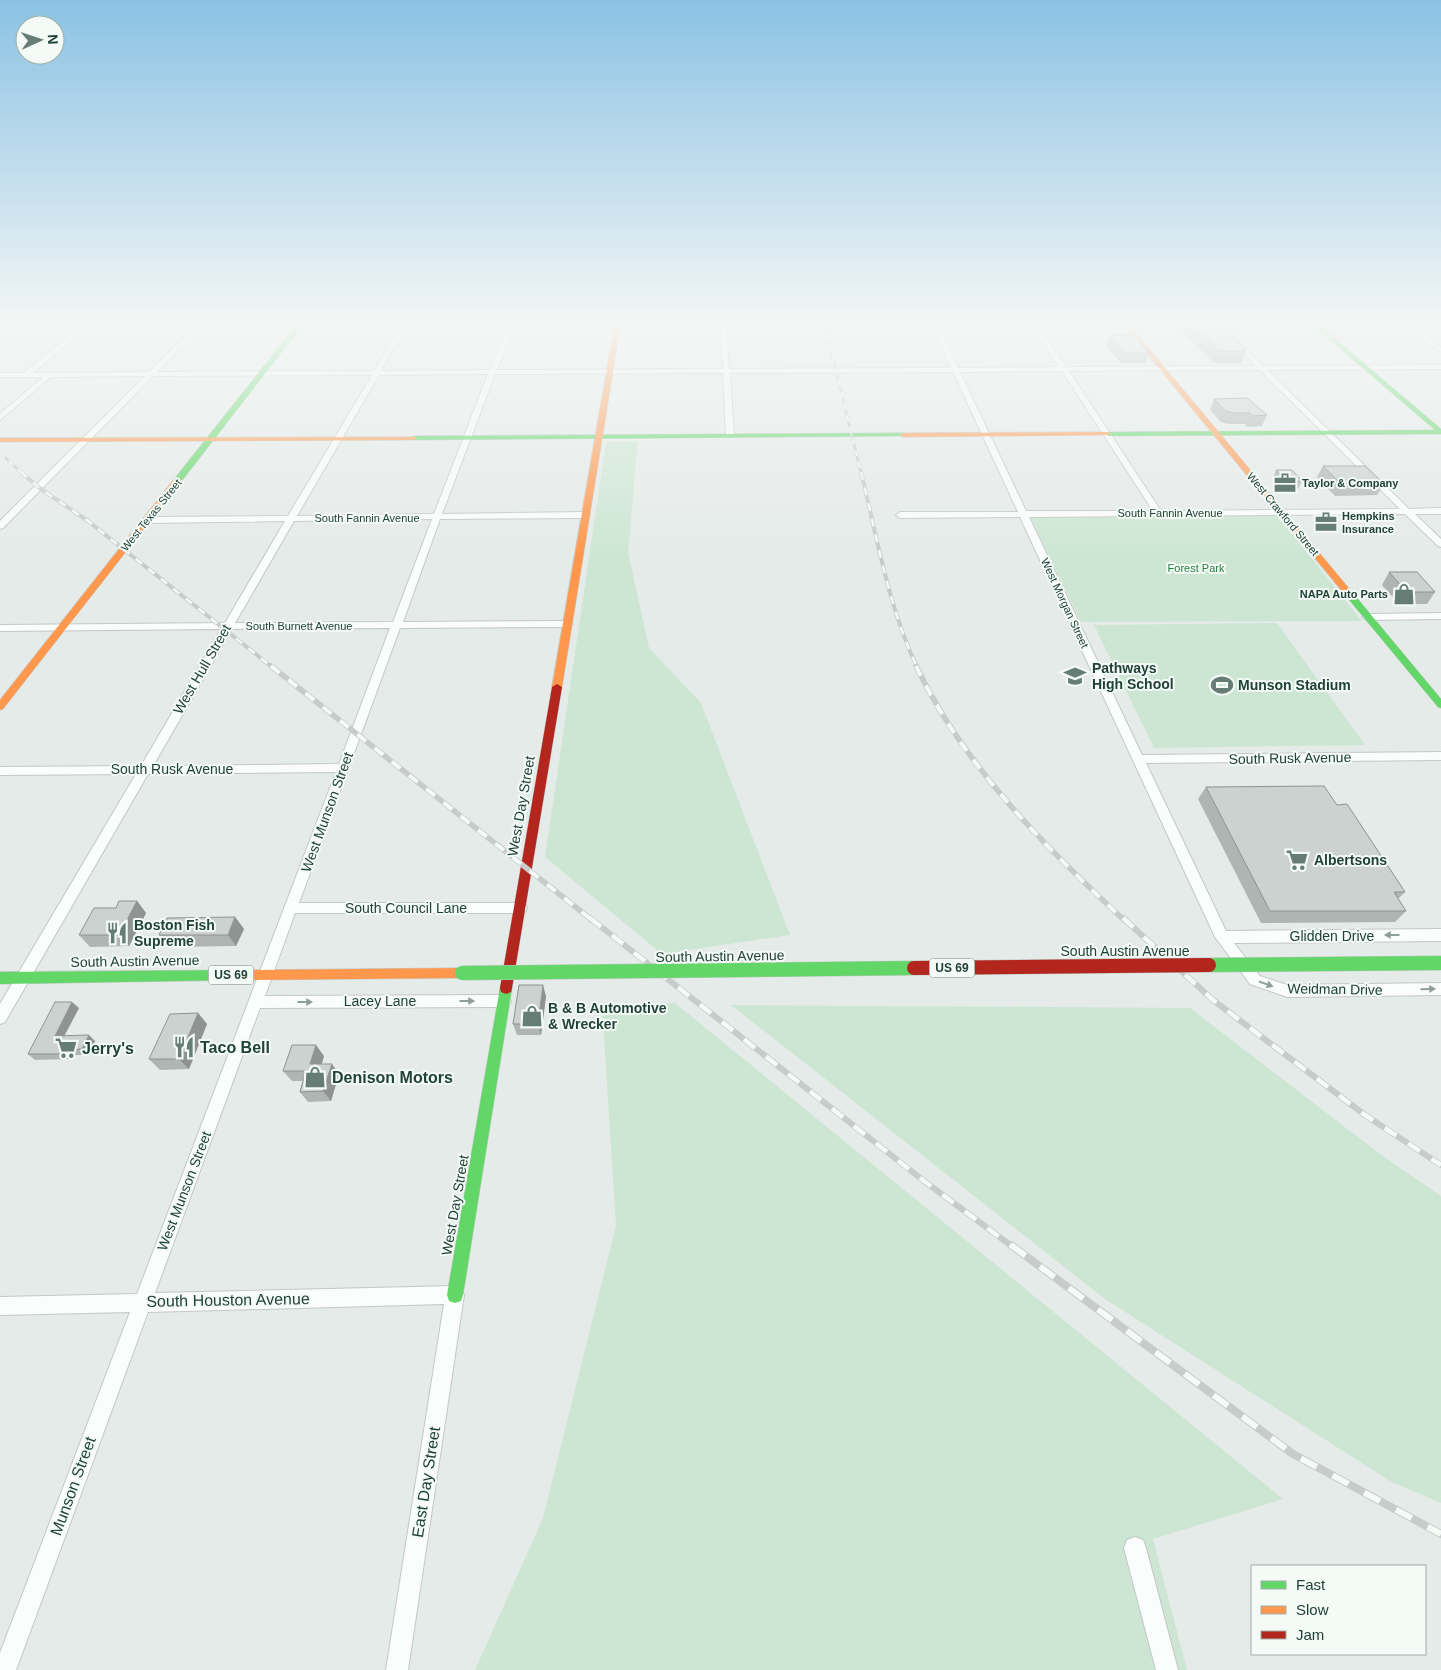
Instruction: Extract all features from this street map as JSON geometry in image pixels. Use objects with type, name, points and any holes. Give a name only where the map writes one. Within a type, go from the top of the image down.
[{"type":"main road","name":"West Texas Street","points":[[0,707],[242,400]]},
{"type":"main road","name":"West Day Street","points":[[455,1295],[605,400]]},
{"type":"main road","name":"West Crawford Street","points":[[1189,400],[1441,705]]},
{"type":"main road","points":[[1403,400],[1441,432]]},
{"type":"main road","points":[[0,440],[986,433],[1441,432]]},
{"type":"main road","name":"South Austin Avenue","points":[[0,978],[1441,963]]},
{"type":"street","points":[[0,418],[21,400]]},
{"type":"street","points":[[2,523],[88,440],[126,400]]},
{"type":"street","name":"West Hull Street","points":[[0,1017],[227,626],[361,400]]},
{"type":"street","name":"West Munson Street","points":[[142,1302],[482,400]]},
{"type":"street","points":[[728,400],[730,435]]},
{"type":"street","name":"West Morgan Street","points":[[970,400],[1222,937]]},
{"type":"street","points":[[1083,400],[1158,512]]},
{"type":"street","points":[[1294,400],[1441,544]]},
{"type":"street","name":"South Fannin Avenue","points":[[900,515],[1441,511]]},
{"type":"street","name":"South Fannin Avenue","points":[[148,520],[586,515]]},
{"type":"street","points":[[1367,617],[1441,616]]},
{"type":"street","name":"South Burnett Avenue","points":[[0,628],[63,626],[568,624]]},
{"type":"street","name":"South Rusk Avenue","points":[[1138,759],[1441,756]]},
{"type":"street","name":"South Rusk Avenue","points":[[0,771],[344,768]]},
{"type":"street","name":"South Council Lane","points":[[291,908],[520,908]]},
{"type":"street","name":"Glidden Drive","points":[[1222,937],[1441,935]]},
{"type":"street","name":"Weidman Drive","points":[[1222,937],[1256,980],[1287,991],[1441,989]]},
{"type":"street","name":"Lacey Lane","points":[[256,1002],[504,1000]]},
{"type":"street","name":"South Houston Avenue","points":[[0,1306],[455,1295]]},
{"type":"street","name":"East Day Street","points":[[397,1670],[455,1295]]},
{"type":"street","name":"Munson Street","points":[[5,1670],[142,1302]]},
{"type":"street","points":[[1135,1548],[1167,1670]]},
{"type":"green space","points":[[638,441],[628,552],[649,648],[701,703],[790,935],[662,954],[545,857],[606,442]]},
{"type":"green space","name":"Forest Park","points":[[1276,514],[1362,621],[1081,622],[1030,516]]},
{"type":"green space","name":"Munson Stadium","points":[[1277,623],[1365,745],[1154,748],[1094,625]]},
{"type":"green space","points":[[675,1003],[1283,1499],[1153,1539],[1187,1670],[475,1670],[543,1518],[616,1226],[602,1006]]},
{"type":"green space","points":[[731,1005],[1190,1008],[1384,1157],[1441,1196],[1441,1503],[1390,1481],[1105,1299]]},
{"type":"building","points":[[1215,400],[1249,400],[1267,415],[1252,416],[1250,413],[1226,411]]},
{"type":"building","points":[[1323,466],[1365,466],[1384,484],[1341,484]]},
{"type":"building","points":[[1276,470],[1292,470],[1302,481],[1287,481]]},
{"type":"building","points":[[1389,572],[1417,572],[1435,592],[1407,592]]},
{"type":"building","name":"Albertsons","points":[[1324,786],[1337,805],[1347,804],[1405,892],[1394,892],[1406,911],[1270,911],[1206,787]]},
{"type":"building","points":[[119,901],[137,901],[119,935],[79,935],[94,908],[116,908]]},
{"type":"building","points":[[235,917],[228,935],[159,935],[167,918]]},
{"type":"building","points":[[519,985],[543,985],[538,1024],[513,1024]]},
{"type":"building","points":[[55,1002],[72,1002],[55,1036],[89,1035],[82,1049],[63,1050],[61,1054],[28,1054]]},
{"type":"building","points":[[198,1013],[179,1059],[149,1059],[170,1014]]},
{"type":"building","points":[[292,1045],[316,1045],[310,1064],[332,1064],[323,1091],[300,1092],[306,1071],[283,1071]]},
{"type":"railway","points":[[843,400],[861,473]]},
{"type":"railway","points":[[0,453],[22,473]]},
{"type":"railway","points":[[21,472],[38,487],[88,521],[272,667]]},
{"type":"railway","points":[[861,472],[891,596],[898,620],[917,667]]},
{"type":"railway","points":[[271,666],[592,920]]},
{"type":"railway","points":[[916,666],[935,702],[981,770],[1035,833],[1124,920]]},
{"type":"railway","points":[[590,918],[924,1181],[1013,1247]]},
{"type":"railway","points":[[1123,918],[1213,1000],[1365,1115],[1441,1165]]},
{"type":"railway","points":[[1011,1245],[1293,1454],[1441,1534]]},
{"type":"traffic: fast","points":[[178,480],[241,400]]},
{"type":"traffic: fast","points":[[1403,400],[1441,432]]},
{"type":"traffic: fast","points":[[1108,434],[1441,432]]},
{"type":"traffic: fast","points":[[414,438],[903,435]]},
{"type":"traffic: fast","points":[[1349,594],[1441,705]]},
{"type":"traffic: fast","points":[[1209,965],[1441,963]]},
{"type":"traffic: fast","points":[[462,973],[914,968]]},
{"type":"traffic: fast","points":[[0,978],[243,975]]},
{"type":"traffic: fast","points":[[455,1295],[506,988]]},
{"type":"traffic: slow","points":[[557,687],[605,400]]},
{"type":"traffic: slow","points":[[1188,400],[1349,594]]},
{"type":"traffic: slow","points":[[903,435],[1108,434]]},
{"type":"traffic: slow","points":[[0,440],[414,438]]},
{"type":"traffic: slow","points":[[0,707],[178,480]]},
{"type":"traffic: slow","points":[[243,975],[462,973]]},
{"type":"traffic: jam","points":[[506,988],[557,687]]},
{"type":"traffic: jam","points":[[914,968],[1209,965]]},
{"type":"place","name":"Taylor & Company","points":[[1285,483]]},
{"type":"place","name":"Hempkins Insurance","points":[[1326,522]]},
{"type":"place","name":"NAPA Auto Parts","points":[[1404,594]]},
{"type":"place","name":"Pathways High School","points":[[1075,676]]},
{"type":"place","name":"Munson Stadium","points":[[1222,685]]},
{"type":"place","name":"Albertsons","points":[[1297,860]]},
{"type":"place","name":"Boston Fish Supreme","points":[[117,933]]},
{"type":"place","name":"B & B Automotive & Wrecker","points":[[532,1016]]},
{"type":"place","name":"Taco Bell","points":[[184,1047]]},
{"type":"place","name":"Jerry's","points":[[66,1048]]},
{"type":"place","name":"Denison Motors","points":[[315,1077]]}]
